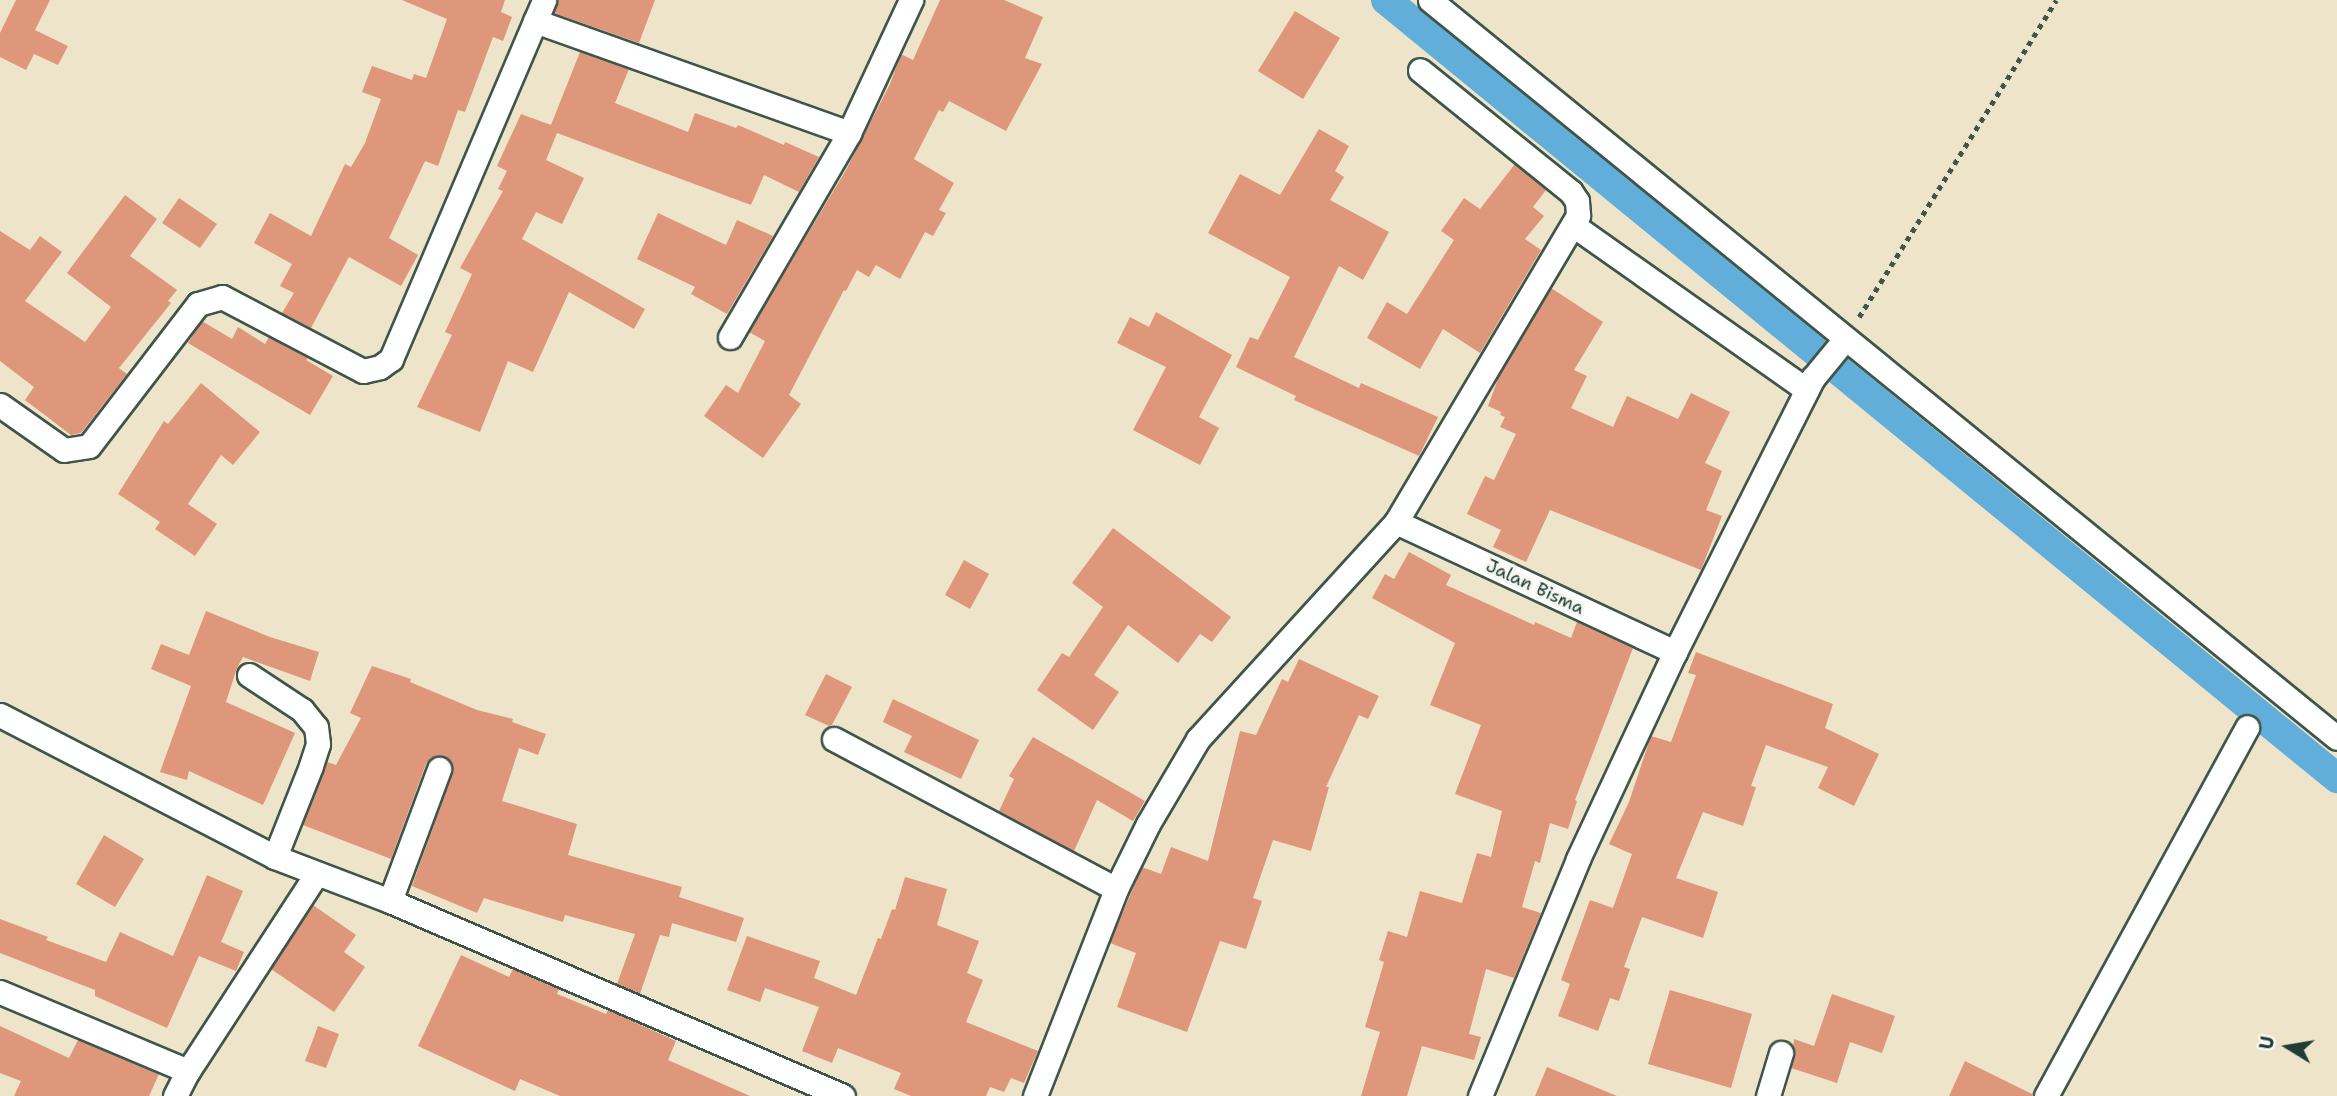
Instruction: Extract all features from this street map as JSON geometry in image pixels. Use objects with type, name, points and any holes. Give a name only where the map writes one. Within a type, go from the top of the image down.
[{"type":"street","points":[[730,337],[849,134],[911,0]]},
{"type":"street","points":[[1430,0],[1842,342],[2337,738]]},
{"type":"street","points":[[0,405],[64,450],[89,446],[198,304],[222,297],[363,371],[380,367],[391,359],[539,10],[849,134]]},
{"type":"street","points":[[1035,1096],[1115,889],[1148,824],[1198,739],[1395,522],[1573,225],[1579,208],[1571,192],[1420,70]]},
{"type":"street","points":[[1573,225],[1810,384]]},
{"type":"street","points":[[1480,1096],[1578,859],[1675,652],[1810,384],[1842,342]]},
{"type":"street","name":"Jalan Bisma","points":[[1395,522],[1675,652]]},
{"type":"street","points":[[249,675],[302,710],[316,727],[318,744],[275,857]]},
{"type":"street","points":[[0,715],[275,857],[316,875],[390,901],[843,1096]]},
{"type":"street","points":[[2046,1096],[2247,727]]},
{"type":"street","points":[[834,739],[1115,889]]},
{"type":"street","points":[[390,901],[439,769]]},
{"type":"street","points":[[175,1096],[188,1071],[316,875]]},
{"type":"street","points":[[0,992],[188,1071]]},
{"type":"street","points":[[1768,1096],[1781,1052]]},
{"type":"path","points":[[1842,342],[2056,0]]},
{"type":"building","points":[[16,0],[50,0],[35,30],[68,46],[58,65],[34,54],[26,70],[0,57],[0,33]]},
{"type":"building","points":[[402,0],[505,0],[501,12],[512,17],[503,41],[493,37],[465,112],[458,110],[438,166],[425,161],[389,238],[418,255],[401,286],[349,257],[311,328],[282,313],[294,293],[280,286],[292,264],[254,243],[270,213],[311,236],[345,164],[351,167],[365,143],[381,99],[362,92],[372,66],[412,80],[414,74],[426,78],[447,19]]},
{"type":"building","points":[[558,0],[655,0],[639,43],[554,13]]},
{"type":"building","points":[[940,0],[1004,0],[1043,17],[1025,58],[1042,64],[1006,131],[949,101],[943,112],[939,110],[914,159],[954,183],[939,210],[946,213],[933,236],[925,232],[900,279],[876,265],[869,277],[857,270],[789,395],[801,404],[763,458],[704,416],[726,385],[738,393],[765,341],[749,332],[846,170],[890,84],[901,54],[913,60]]},
{"type":"building","points":[[1295,11],[1340,38],[1303,99],[1258,71]]},
{"type":"building","points":[[580,52],[629,69],[615,103],[688,132],[695,113],[736,128],[738,125],[819,157],[799,192],[764,175],[751,205],[557,133],[546,160],[584,178],[562,224],[536,212],[522,239],[645,309],[634,329],[569,292],[533,372],[508,361],[480,432],[417,407],[452,335],[445,332],[472,274],[460,268],[503,191],[498,189],[507,171],[497,166],[521,114],[551,125]]},
{"type":"building","points":[[1319,129],[1349,146],[1335,171],[1344,177],[1330,200],[1389,232],[1363,280],[1339,266],[1294,357],[1359,388],[1361,383],[1438,417],[1419,456],[1294,400],[1296,396],[1236,367],[1250,337],[1258,340],[1290,277],[1208,233],[1240,174],[1280,195]]},
{"type":"building","points":[[1515,164],[1546,190],[1533,207],[1544,216],[1525,239],[1541,250],[1480,353],[1443,329],[1420,369],[1367,338],[1387,302],[1407,314],[1454,240],[1441,231],[1464,198],[1480,209]]},
{"type":"building","points":[[125,195],[157,219],[130,256],[177,290],[168,301],[171,303],[119,368],[127,374],[81,433],[71,435],[25,400],[34,387],[0,361],[0,231],[30,250],[40,236],[62,252],[25,301],[85,342],[111,307],[67,273]]},
{"type":"building","points":[[179,198],[217,224],[200,248],[162,223]]},
{"type":"building","points":[[658,213],[726,245],[737,220],[773,236],[727,314],[691,294],[695,287],[637,259]]},
{"type":"building","points":[[1551,288],[1603,322],[1574,370],[1587,376],[1571,408],[1613,427],[1627,396],[1678,419],[1691,393],[1730,412],[1705,463],[1722,471],[1706,510],[1722,516],[1701,570],[1550,510],[1526,562],[1493,547],[1501,530],[1467,514],[1485,476],[1494,480],[1516,434],[1500,427],[1505,417],[1488,406],[1499,376]]},
{"type":"building","points":[[1156,312],[1232,355],[1199,417],[1219,428],[1200,465],[1133,430],[1166,367],[1117,343],[1130,317],[1149,327]]},
{"type":"building","points":[[202,321],[232,339],[238,327],[265,344],[269,337],[308,358],[306,360],[333,376],[310,415],[188,343]]},
{"type":"building","points":[[201,383],[260,432],[233,465],[221,455],[188,504],[217,524],[195,556],[155,529],[160,522],[118,494],[164,421],[168,424]]},
{"type":"building","points":[[1113,528],[1231,617],[1212,642],[1200,634],[1178,663],[1128,625],[1094,675],[1119,692],[1093,730],[1037,690],[1062,653],[1069,657],[1103,607],[1072,583]]},
{"type":"building","points":[[1409,552],[1451,575],[1446,585],[1534,625],[1535,622],[1571,638],[1577,622],[1633,648],[1575,800],[1577,801],[1568,829],[1550,823],[1540,863],[1535,861],[1522,907],[1541,913],[1514,978],[1486,969],[1469,1034],[1481,1037],[1474,1060],[1422,1046],[1407,1096],[1361,1096],[1380,1032],[1365,1027],[1384,962],[1379,960],[1388,931],[1407,937],[1420,891],[1462,903],[1477,853],[1491,857],[1502,811],[1455,794],[1481,725],[1430,705],[1455,643],[1372,598],[1385,574],[1394,579]]},
{"type":"building","points":[[964,560],[989,574],[970,609],[945,595]]},
{"type":"building","points":[[206,611],[270,637],[319,652],[310,681],[243,657],[237,668],[226,702],[295,733],[263,805],[189,771],[187,780],[160,772],[191,686],[151,669],[161,644],[189,655]]},
{"type":"building","points":[[1696,652],[1833,704],[1825,728],[1879,754],[1854,806],[1818,788],[1828,767],[1766,745],[1751,786],[1756,787],[1743,826],[1703,812],[1676,878],[1718,892],[1703,938],[1642,917],[1624,967],[1630,969],[1619,1001],[1610,998],[1598,1031],[1558,1016],[1570,984],[1561,980],[1590,900],[1613,908],[1632,854],[1609,844],[1629,802],[1651,736],[1671,742],[1696,675],[1688,673]]},
{"type":"building","points":[[1299,659],[1379,696],[1368,719],[1359,715],[1326,787],[1329,787],[1311,851],[1273,840],[1253,898],[1262,901],[1246,949],[1220,941],[1187,1032],[1117,1007],[1136,953],[1110,943],[1142,867],[1161,874],[1171,847],[1208,861],[1240,731],[1256,735],[1282,679],[1288,682]]},
{"type":"building","points":[[372,666],[411,679],[410,682],[477,710],[513,719],[512,722],[546,734],[538,755],[519,748],[502,801],[577,824],[568,855],[682,887],[679,897],[744,918],[736,942],[672,923],[669,937],[660,935],[640,994],[617,984],[635,934],[565,915],[563,922],[484,898],[477,913],[412,886],[452,774],[450,761],[443,756],[431,758],[426,764],[391,859],[303,825],[327,762],[336,765],[361,718],[350,713]]},
{"type":"building","points":[[826,674],[852,687],[829,726],[805,715]]},
{"type":"building","points":[[893,699],[979,740],[961,779],[904,752],[912,736],[883,722]]},
{"type":"building","points":[[1033,737],[1145,801],[1133,821],[1097,800],[1074,851],[999,811],[1014,779],[1009,776]]},
{"type":"building","points":[[104,835],[144,859],[115,907],[76,884]]},
{"type":"building","points":[[207,875],[243,891],[221,942],[244,952],[236,971],[199,956],[167,1028],[95,996],[95,990],[0,953],[0,919],[48,937],[46,940],[106,962],[120,932],[173,956]]},
{"type":"building","points":[[905,877],[947,889],[937,925],[979,941],[967,973],[983,980],[966,1022],[1038,1051],[1024,1083],[1011,1078],[1004,1092],[990,1087],[986,1096],[911,1096],[894,1089],[901,1073],[838,1048],[832,1063],[802,1051],[819,1007],[765,988],[760,1002],[727,990],[747,936],[820,961],[814,978],[856,995],[878,938],[881,939],[892,909],[895,910]]},
{"type":"building","points":[[313,905],[356,935],[344,952],[365,967],[334,1012],[271,969]]},
{"type":"building","points":[[461,955],[509,977],[513,969],[559,989],[557,994],[606,1014],[608,1010],[676,1041],[668,1060],[750,1096],[560,1096],[520,1079],[515,1091],[418,1046]]},
{"type":"building","points":[[1670,990],[1752,1014],[1731,1088],[1648,1064]]},
{"type":"building","points":[[1832,994],[1895,1016],[1882,1053],[1850,1042],[1837,1083],[1791,1068],[1794,1039],[1814,1046]]},
{"type":"building","points":[[0,1026],[69,1058],[78,1040],[159,1074],[149,1096],[14,1096],[21,1081],[0,1073]]},
{"type":"building","points":[[318,1026],[339,1034],[326,1068],[305,1061]]},
{"type":"building","points":[[1965,1061],[2032,1094],[2032,1096],[1949,1096]]},
{"type":"building","points":[[1547,1067],[1617,1096],[1535,1096]]},
{"type":"waterway","points":[[1386,0],[2337,778]]}]
